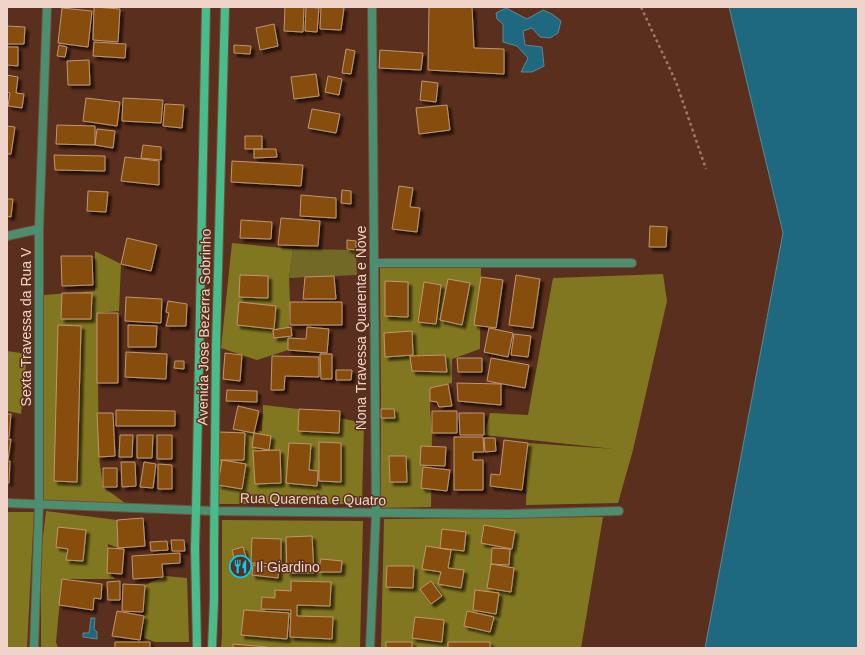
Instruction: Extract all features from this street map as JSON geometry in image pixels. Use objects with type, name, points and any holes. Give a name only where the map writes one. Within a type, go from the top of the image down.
[{"type":"main road","name":"Avenida Jose Bezerra Sobrinho","points":[[197,648],[196,511],[206,7]]},
{"type":"main road","name":"Avenida Jose Bezerra Sobrinho","points":[[212,648],[214,601],[216,346],[225,7]]},
{"type":"street","name":"Sexta Travessa da Rua V","points":[[34,648],[39,504],[39,229],[47,7]]},
{"type":"street","name":"Nona Travessa Quarenta e Nove","points":[[370,648],[376,512],[372,7]]},
{"type":"street","points":[[7,236],[39,229]]},
{"type":"street","points":[[374,263],[632,263]]},
{"type":"street","name":"Rua Quarenta e Quatro","points":[[7,503],[196,511],[508,514],[619,512]]},
{"type":"path","points":[[641,7],[676,82],[706,169]]},
{"type":"shaded area","points":[[232,243],[293,249],[289,278],[290,302],[288,350],[257,360],[221,348]]},
{"type":"shaded area","points":[[293,249],[356,250],[357,275],[289,278]]},
{"type":"shaded area","points":[[95,251],[121,264],[119,311],[97,313],[99,457],[103,487],[125,503],[42,502],[44,295],[95,291]]},
{"type":"shaded area","points":[[380,267],[481,267],[480,349],[452,359],[452,383],[430,388],[432,433],[431,507],[381,508]]},
{"type":"shaded area","points":[[663,274],[667,301],[633,450],[618,503],[526,505],[528,443],[614,449],[484,435],[490,413],[528,415],[553,278]]},
{"type":"shaded area","points":[[7,351],[27,354],[21,414],[7,411]]},
{"type":"shaded area","points":[[263,405],[299,409],[298,431],[339,433],[339,418],[364,423],[362,504],[217,504],[219,432],[262,431]]},
{"type":"shaded area","points":[[46,511],[117,520],[118,548],[108,544],[110,573],[115,579],[62,579],[56,642],[58,648],[41,648],[41,554]]},
{"type":"shaded area","points":[[7,512],[34,512],[27,648],[7,648]]},
{"type":"shaded area","points":[[603,517],[581,648],[381,648],[384,519]]},
{"type":"shaded area","points":[[222,520],[363,521],[360,648],[221,648]]},
{"type":"shaded area","points":[[165,576],[187,578],[189,642],[155,642],[144,638],[145,585]]},
{"type":"water","points":[[729,7],[858,7],[858,648],[705,648],[783,233]]},
{"type":"water","points":[[506,8],[527,19],[543,10],[552,14],[561,21],[558,33],[550,38],[540,37],[532,28],[523,31],[525,45],[542,47],[544,66],[532,72],[521,72],[528,58],[517,46],[503,42],[503,24],[497,19],[496,13]]},
{"type":"water","points":[[91,618],[95,618],[94,629],[97,632],[97,639],[83,637],[83,633],[89,633]]},
{"type":"building","points":[[94,7],[120,9],[118,42],[93,40]]},
{"type":"building","points":[[285,7],[304,7],[303,32],[284,31]]},
{"type":"building","points":[[306,7],[319,8],[317,32],[305,31]]},
{"type":"building","points":[[321,7],[344,8],[341,30],[320,29]]},
{"type":"building","points":[[429,7],[472,7],[474,48],[504,49],[504,74],[428,70]]},
{"type":"building","points":[[62,8],[92,11],[88,47],[58,43]]},
{"type":"building","points":[[274,24],[278,46],[260,50],[256,28]]},
{"type":"building","points":[[7,26],[25,27],[24,44],[7,44]]},
{"type":"building","points":[[94,42],[126,44],[125,58],[93,56]]},
{"type":"building","points":[[59,45],[67,47],[65,57],[57,56]]},
{"type":"building","points":[[234,45],[251,46],[250,54],[234,53]]},
{"type":"building","points":[[7,47],[18,47],[18,66],[7,65]]},
{"type":"building","points":[[346,49],[355,51],[351,74],[342,73]]},
{"type":"building","points":[[380,50],[423,53],[421,70],[379,68]]},
{"type":"building","points":[[89,60],[90,85],[68,85],[67,61]]},
{"type":"building","points":[[316,74],[319,96],[294,99],[291,77]]},
{"type":"building","points":[[7,75],[18,77],[16,93],[24,94],[22,108],[8,106],[10,93],[7,92]]},
{"type":"building","points":[[328,76],[342,79],[339,95],[325,92]]},
{"type":"building","points":[[422,81],[438,83],[436,102],[420,100]]},
{"type":"building","points":[[86,98],[120,102],[117,126],[83,121]]},
{"type":"building","points":[[123,98],[163,100],[161,123],[122,121]]},
{"type":"building","points":[[165,104],[184,105],[182,128],[163,126]]},
{"type":"building","points":[[447,105],[450,130],[419,134],[416,108]]},
{"type":"building","points":[[312,109],[340,114],[336,133],[308,128]]},
{"type":"building","points":[[57,125],[95,126],[95,145],[56,144]]},
{"type":"building","points":[[7,126],[15,127],[11,154],[7,154]]},
{"type":"building","points":[[97,129],[115,131],[113,148],[95,145]]},
{"type":"building","points":[[245,136],[262,136],[262,149],[245,149]]},
{"type":"building","points":[[143,145],[161,147],[161,160],[141,158]]},
{"type":"building","points":[[254,149],[276,149],[277,157],[254,158]]},
{"type":"building","points":[[54,155],[105,156],[105,171],[55,170]]},
{"type":"building","points":[[125,157],[159,161],[159,185],[121,181]]},
{"type":"building","points":[[232,161],[303,165],[301,186],[231,182]]},
{"type":"building","points":[[399,186],[413,188],[410,207],[420,208],[417,232],[392,229]]},
{"type":"building","points":[[342,190],[351,191],[351,204],[341,203]]},
{"type":"building","points":[[88,191],[108,192],[106,212],[87,211]]},
{"type":"building","points":[[301,195],[336,198],[336,218],[300,216]]},
{"type":"building","points":[[7,199],[13,199],[11,217],[7,216]]},
{"type":"building","points":[[281,218],[320,221],[318,246],[278,245]]},
{"type":"building","points":[[241,220],[272,222],[271,239],[240,238]]},
{"type":"building","points":[[650,226],[667,227],[666,247],[649,247]]},
{"type":"building","points":[[127,238],[157,245],[151,271],[121,264]]},
{"type":"building","points":[[347,240],[356,241],[356,250],[347,249]]},
{"type":"building","points":[[61,256],[92,256],[93,285],[62,286]]},
{"type":"building","points":[[240,275],[268,276],[268,298],[239,297]]},
{"type":"building","points":[[516,275],[540,279],[533,328],[509,325]]},
{"type":"building","points":[[334,276],[336,299],[303,299],[305,277]]},
{"type":"building","points":[[481,277],[503,280],[496,328],[474,325]]},
{"type":"building","points":[[448,279],[470,283],[462,325],[440,320]]},
{"type":"building","points":[[385,281],[408,282],[408,317],[385,316]]},
{"type":"building","points":[[424,282],[441,285],[436,324],[418,322]]},
{"type":"building","points":[[62,293],[92,293],[91,319],[61,319]]},
{"type":"building","points":[[126,297],[162,299],[161,323],[125,321]]},
{"type":"building","points":[[168,301],[187,304],[186,326],[166,326],[169,313],[166,312]]},
{"type":"building","points":[[239,302],[276,306],[274,329],[237,325]]},
{"type":"building","points":[[290,302],[342,302],[342,325],[290,325]]},
{"type":"building","points":[[97,313],[118,313],[118,383],[97,383]]},
{"type":"building","points":[[58,325],[81,326],[77,482],[54,481]]},
{"type":"building","points":[[128,325],[157,326],[156,347],[128,347]]},
{"type":"building","points":[[291,327],[292,336],[274,338],[273,330]]},
{"type":"building","points":[[307,327],[329,329],[327,353],[288,350],[288,338],[306,339]]},
{"type":"building","points":[[489,328],[513,333],[508,357],[484,352]]},
{"type":"building","points":[[412,331],[413,355],[385,357],[384,333]]},
{"type":"building","points":[[514,334],[531,336],[528,357],[511,355]]},
{"type":"building","points":[[126,352],[167,354],[166,379],[125,377]]},
{"type":"building","points":[[225,353],[242,355],[240,381],[223,379]]},
{"type":"building","points":[[320,354],[332,354],[332,379],[321,379]]},
{"type":"building","points":[[445,355],[447,372],[412,371],[410,356]]},
{"type":"building","points":[[272,356],[319,357],[319,377],[285,376],[284,390],[271,390]]},
{"type":"building","points":[[457,358],[482,358],[482,372],[458,372]]},
{"type":"building","points":[[491,358],[529,365],[525,388],[487,381]]},
{"type":"building","points":[[175,361],[184,361],[184,369],[174,368]]},
{"type":"building","points":[[336,370],[352,370],[351,380],[336,380]]},
{"type":"building","points":[[457,383],[501,384],[501,405],[458,401]]},
{"type":"building","points":[[448,384],[452,406],[439,407],[437,402],[430,401],[430,388]]},
{"type":"building","points":[[227,390],[257,391],[257,402],[226,401]]},
{"type":"building","points":[[238,406],[259,411],[254,433],[233,429]]},
{"type":"building","points":[[299,409],[340,411],[339,433],[298,431]]},
{"type":"building","points":[[381,409],[394,409],[395,418],[381,418]]},
{"type":"building","points":[[116,410],[175,411],[175,426],[116,426]]},
{"type":"building","points":[[432,411],[457,411],[457,433],[432,433]]},
{"type":"building","points":[[97,413],[113,413],[115,456],[99,457]]},
{"type":"building","points":[[459,413],[484,413],[484,435],[460,435]]},
{"type":"building","points":[[7,414],[11,414],[9,437],[7,437]]},
{"type":"building","points":[[219,432],[245,433],[244,460],[219,460]]},
{"type":"building","points":[[254,433],[271,436],[269,450],[252,447]]},
{"type":"building","points":[[120,435],[133,435],[132,457],[119,457]]},
{"type":"building","points":[[137,435],[153,435],[152,458],[137,458]]},
{"type":"building","points":[[157,435],[172,435],[172,459],[157,459]]},
{"type":"building","points":[[454,437],[483,437],[484,452],[473,452],[473,460],[483,460],[483,490],[454,490]]},
{"type":"building","points":[[484,438],[495,438],[496,451],[485,452]]},
{"type":"building","points":[[7,439],[11,439],[8,460],[7,460]]},
{"type":"building","points":[[504,440],[528,443],[522,490],[490,486],[491,474],[500,475]]},
{"type":"building","points":[[319,442],[341,443],[341,482],[319,481]]},
{"type":"building","points":[[289,443],[311,444],[309,470],[318,471],[317,486],[286,483]]},
{"type":"building","points":[[421,446],[446,447],[445,466],[420,465]]},
{"type":"building","points":[[280,450],[281,483],[255,484],[253,451]]},
{"type":"building","points":[[389,456],[406,456],[407,482],[390,482]]},
{"type":"building","points":[[222,460],[246,464],[242,489],[218,485]]},
{"type":"building","points":[[7,461],[10,461],[9,483],[7,483]]},
{"type":"building","points":[[121,462],[135,462],[136,486],[122,487]]},
{"type":"building","points":[[144,462],[156,464],[153,488],[140,487]]},
{"type":"building","points":[[158,464],[172,465],[172,489],[158,489]]},
{"type":"building","points":[[423,467],[450,470],[447,491],[421,488]]},
{"type":"building","points":[[103,468],[117,468],[117,487],[103,487]]},
{"type":"building","points":[[143,518],[145,546],[118,548],[117,520]]},
{"type":"building","points":[[484,525],[515,531],[512,549],[481,543]]},
{"type":"building","points":[[58,527],[86,530],[83,561],[66,560],[68,549],[56,547]]},
{"type":"building","points":[[442,529],[466,532],[464,551],[440,548]]},
{"type":"building","points":[[312,536],[314,573],[287,573],[286,537]]},
{"type":"building","points":[[252,538],[281,539],[281,564],[251,563]]},
{"type":"building","points":[[171,540],[184,540],[185,551],[172,551]]},
{"type":"building","points":[[167,541],[168,550],[151,551],[150,542]]},
{"type":"building","points":[[426,546],[451,550],[448,568],[464,570],[461,588],[438,584],[441,572],[422,569]]},
{"type":"building","points":[[243,547],[249,567],[238,571],[232,550]]},
{"type":"building","points":[[108,548],[124,549],[122,574],[107,573]]},
{"type":"building","points":[[492,548],[510,549],[509,565],[491,564]]},
{"type":"building","points":[[180,553],[180,563],[162,564],[163,577],[133,579],[132,556]]},
{"type":"building","points":[[321,559],[342,561],[341,572],[318,572]]},
{"type":"building","points":[[491,564],[514,568],[511,592],[487,588]]},
{"type":"building","points":[[253,565],[279,568],[278,578],[252,575]]},
{"type":"building","points":[[387,566],[414,566],[413,588],[386,587]]},
{"type":"building","points":[[62,579],[102,584],[101,599],[94,598],[93,610],[59,605]]},
{"type":"building","points":[[120,581],[120,600],[108,600],[107,582]]},
{"type":"building","points":[[291,581],[331,582],[330,606],[297,605],[297,616],[333,617],[332,639],[290,637],[291,610],[261,609],[262,597],[275,598],[275,590],[291,591]]},
{"type":"building","points":[[431,581],[442,596],[431,604],[420,589]]},
{"type":"building","points":[[123,584],[145,585],[143,612],[122,611]]},
{"type":"building","points":[[475,590],[499,593],[496,614],[473,610]]},
{"type":"building","points":[[244,610],[289,613],[287,639],[241,635]]},
{"type":"building","points":[[117,611],[144,616],[140,640],[112,636]]},
{"type":"building","points":[[467,611],[494,617],[490,632],[464,626]]},
{"type":"building","points":[[415,617],[444,620],[442,642],[412,638]]},
{"type":"building","points":[[115,642],[150,642],[150,648],[115,648]]},
{"type":"building","points":[[386,642],[412,642],[412,648],[386,648]]},
{"type":"building","points":[[448,642],[490,642],[490,648],[448,648]]},
{"type":"building","points":[[233,644],[267,647],[267,648],[233,648]]},
{"type":"place","name":"Il Giardino","points":[[240,567]]}]
